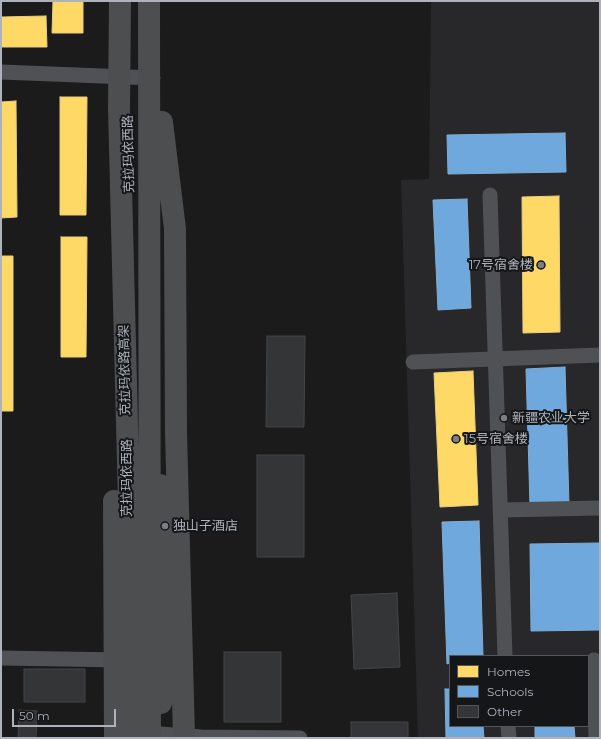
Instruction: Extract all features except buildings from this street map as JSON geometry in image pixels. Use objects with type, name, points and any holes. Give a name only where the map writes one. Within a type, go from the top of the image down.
[{"type":"main road","points":[[110,1],[113,258],[115,738]]},
{"type":"main road","name":"克拉玛依路高架","points":[[120,1],[119,108],[133,738]]},
{"type":"main road","name":"克拉玛依西路","points":[[126,1],[130,225],[126,477],[129,660],[133,738]]},
{"type":"main road","name":"克拉玛依路高架","points":[[150,1],[157,737]]},
{"type":"main road","name":"克拉玛依西路","points":[[153,1],[153,78],[162,573],[157,737]]},
{"type":"main road","points":[[150,30],[175,229],[176,432],[184,738]]},
{"type":"main road","points":[[113,258],[119,108]]},
{"type":"street","points":[[1,72],[153,78]]},
{"type":"street","points":[[490,195],[506,655]]},
{"type":"street","points":[[413,362],[600,355]]},
{"type":"street","points":[[501,510],[600,508]]},
{"type":"street","points":[[1,658],[129,660]]},
{"type":"street","points":[[594,660],[596,738]]},
{"type":"street","points":[[508,727],[509,738]]},
{"type":"street","points":[[157,737],[300,738]]},
{"type":"shaded area","name":"新疆农业大学","points":[[431,1],[600,1],[600,738],[418,738],[401,180],[429,179]]},
{"type":"place","name":"17号宿舍楼","points":[[541,265]]},
{"type":"place","name":"新疆农业大学","points":[[504,418]]},
{"type":"place","name":"15号宿舍楼","points":[[456,439]]},
{"type":"place","name":"独山子酒店","points":[[165,526]]}]
